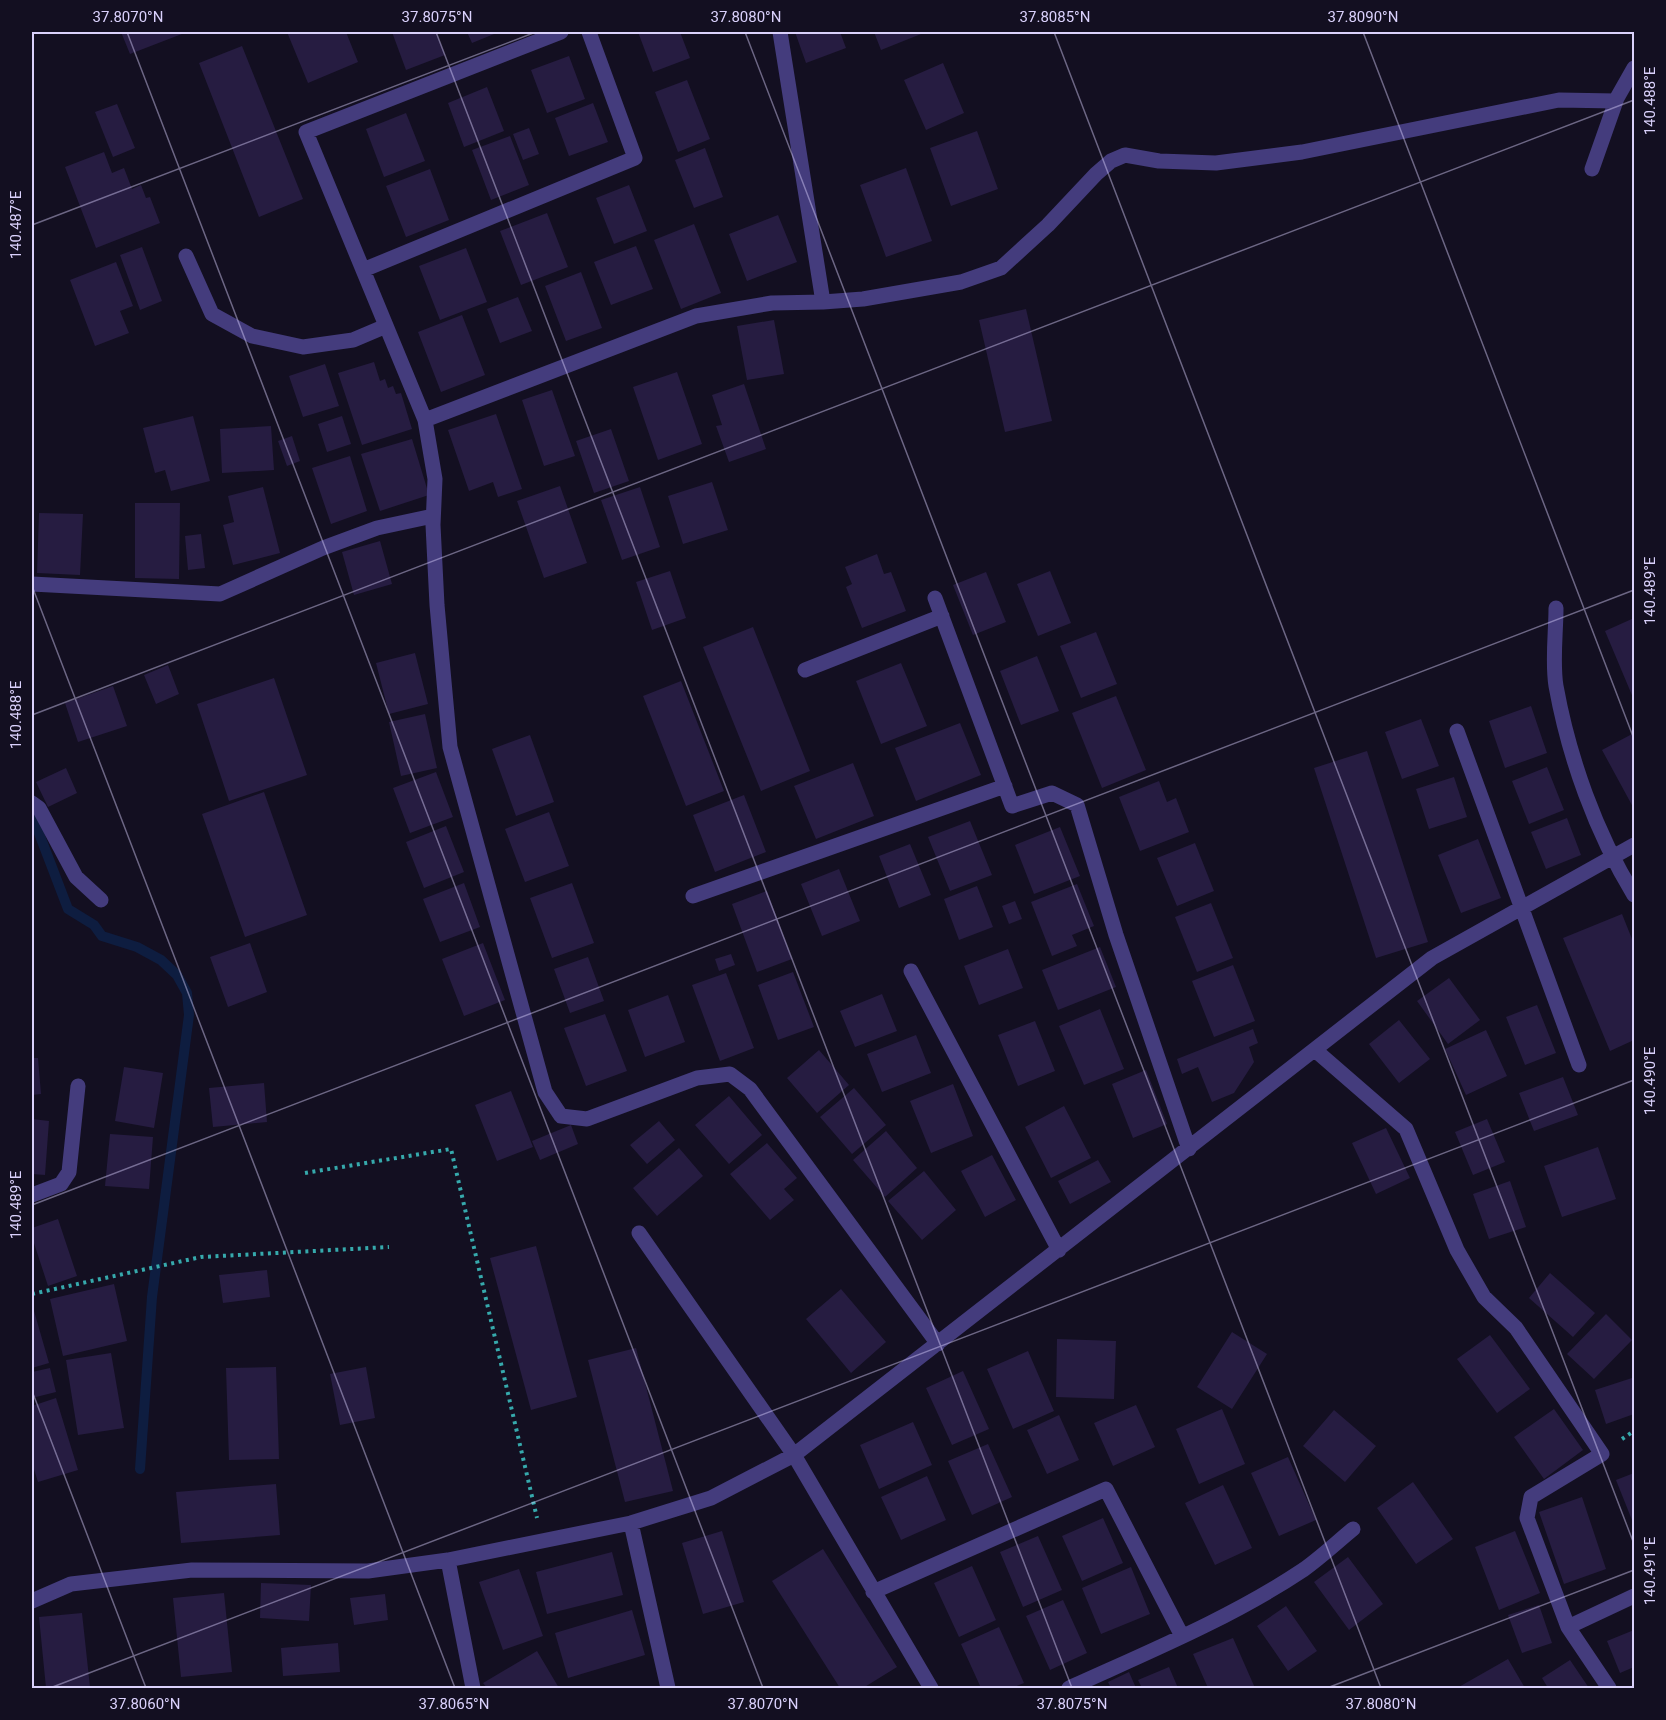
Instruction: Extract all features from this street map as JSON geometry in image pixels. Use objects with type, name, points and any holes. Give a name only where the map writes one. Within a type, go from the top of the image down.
[{"type":"street","points":[[561,32],[306,132],[425,420],[435,479],[433,516],[436,605],[450,747],[545,1092],[561,1116],[587,1119],[697,1078],[730,1074],[750,1089],[938,1344]]},
{"type":"street","points":[[363,270],[635,158],[589,32]]},
{"type":"street","points":[[780,32],[824,302]]},
{"type":"street","points":[[1592,169],[1616,101],[1635,68]]},
{"type":"street","points":[[425,420],[696,316],[772,303],[863,299],[951,284],[1002,268],[1096,174],[1111,161],[1125,155],[1159,161],[1216,163],[1302,152],[1559,100],[1616,101]]},
{"type":"street","points":[[186,256],[212,314],[252,336],[303,347],[353,340],[386,326]]},
{"type":"street","points":[[32,584],[220,594],[322,548],[377,528],[433,516]]},
{"type":"street","points":[[935,598],[1012,806],[1052,793],[1077,805],[1116,935],[1189,1149]]},
{"type":"street","points":[[1557,608],[1556,684],[1573,754],[1611,858],[1635,894]]},
{"type":"street","points":[[806,670],[942,616]]},
{"type":"street","points":[[1457,731],[1579,1065]]},
{"type":"street","points":[[693,896],[1005,786]]},
{"type":"street","points":[[32,803],[39,808],[76,877],[100,900]]},
{"type":"street","points":[[32,1601],[71,1584],[192,1570],[368,1571],[448,1560],[631,1523],[711,1498],[794,1455],[1432,958],[1635,845]]},
{"type":"street","points":[[910,971],[1059,1250]]},
{"type":"street","points":[[1315,1050],[1406,1129],[1457,1250],[1484,1297],[1516,1328],[1602,1454],[1531,1497],[1527,1518],[1568,1627],[1609,1689]]},
{"type":"street","points":[[32,1195],[62,1184],[69,1172],[78,1086]]},
{"type":"street","points":[[639,1233],[794,1455],[931,1689]]},
{"type":"street","points":[[873,1592],[1106,1489],[1182,1636]]},
{"type":"street","points":[[631,1523],[668,1689]]},
{"type":"street","points":[[1069,1689],[1182,1636],[1280,1585],[1305,1569],[1353,1529]]},
{"type":"street","points":[[448,1560],[473,1688]]},
{"type":"street","points":[[1568,1627],[1635,1596]]},
{"type":"path","points":[[305,1173],[451,1149],[542,1541]]},
{"type":"path","points":[[32,1294],[201,1257],[389,1247]]},
{"type":"building","points":[[121,32],[187,32],[130,54]]},
{"type":"building","points":[[287,32],[346,32],[358,62],[308,83]]},
{"type":"building","points":[[392,32],[436,32],[445,55],[406,70]]},
{"type":"building","points":[[467,32],[499,32],[472,43]]},
{"type":"building","points":[[638,32],[680,32],[690,58],[653,72]]},
{"type":"building","points":[[795,32],[840,32],[846,48],[806,63]]},
{"type":"building","points":[[874,32],[926,32],[881,50]]},
{"type":"building","points":[[242,46],[303,199],[259,217],[199,63]]},
{"type":"building","points":[[569,56],[585,99],[547,113],[531,70]]},
{"type":"building","points":[[943,63],[964,113],[926,130],[904,80]]},
{"type":"building","points":[[687,80],[710,139],[678,152],[655,92]]},
{"type":"building","points":[[487,87],[504,131],[464,147],[448,103]]},
{"type":"building","points":[[593,103],[608,142],[569,156],[555,118]]},
{"type":"building","points":[[117,104],[135,148],[113,157],[95,112]]},
{"type":"building","points":[[406,113],[425,161],[384,177],[366,129]]},
{"type":"building","points":[[529,128],[539,154],[523,160],[513,134]]},
{"type":"building","points":[[977,131],[998,189],[951,206],[930,148]]},
{"type":"building","points":[[510,136],[529,185],[491,200],[472,150]]},
{"type":"building","points":[[705,148],[723,197],[694,208],[675,160]]},
{"type":"building","points":[[104,152],[112,173],[124,168],[132,189],[141,185],[146,198],[150,197],[160,223],[96,248],[65,167]]},
{"type":"building","points":[[906,168],[932,241],[886,257],[860,185]]},
{"type":"building","points":[[430,169],[449,220],[406,237],[386,186]]},
{"type":"building","points":[[629,185],[647,231],[614,244],[596,198]]},
{"type":"building","points":[[547,213],[568,267],[521,285],[500,231]]},
{"type":"building","points":[[778,215],[797,262],[747,281],[729,234]]},
{"type":"building","points":[[694,224],[721,293],[681,309],[654,240]]},
{"type":"building","points":[[636,246],[653,289],[611,305],[594,262]]},
{"type":"building","points":[[142,247],[162,301],[140,310],[120,255]]},
{"type":"building","points":[[466,248],[487,302],[440,320],[419,266]]},
{"type":"building","points":[[116,262],[133,306],[120,311],[129,333],[95,346],[70,280]]},
{"type":"building","points":[[581,272],[602,328],[566,341],[545,286]]},
{"type":"building","points":[[518,297],[532,331],[500,343],[487,309]]},
{"type":"building","points":[[1026,309],[1052,421],[1005,432],[979,320]]},
{"type":"building","points":[[462,315],[485,375],[441,392],[418,332]]},
{"type":"building","points":[[774,320],[784,374],[747,380],[737,326]]},
{"type":"building","points":[[374,362],[380,381],[385,379],[388,388],[393,386],[396,394],[401,393],[412,429],[362,445],[338,373]]},
{"type":"building","points":[[325,364],[339,406],[303,417],[289,376]]},
{"type":"building","points":[[677,372],[702,444],[658,460],[633,387]]},
{"type":"building","points":[[744,384],[766,449],[729,462],[716,426],[722,425],[712,395]]},
{"type":"building","points":[[552,390],[575,456],[544,466],[522,400]]},
{"type":"building","points":[[496,414],[522,489],[498,497],[493,482],[469,491],[448,430]]},
{"type":"building","points":[[193,416],[210,481],[171,491],[165,470],[155,473],[143,428]]},
{"type":"building","points":[[342,416],[351,444],[327,452],[318,424]]},
{"type":"building","points":[[271,426],[274,470],[222,473],[220,429]]},
{"type":"building","points":[[611,429],[629,481],[594,493],[576,441]]},
{"type":"building","points":[[292,436],[300,461],[287,466],[278,441]]},
{"type":"building","points":[[412,439],[429,495],[380,511],[361,454]]},
{"type":"building","points":[[350,456],[367,511],[331,524],[312,468]]},
{"type":"building","points":[[712,482],[728,530],[683,544],[668,496]]},
{"type":"building","points":[[560,486],[587,563],[544,578],[517,501]]},
{"type":"building","points":[[263,487],[280,553],[233,565],[223,525],[234,522],[228,496]]},
{"type":"building","points":[[640,487],[660,547],[622,560],[601,500]]},
{"type":"building","points":[[135,503],[180,503],[179,579],[135,578]]},
{"type":"building","points":[[39,513],[83,514],[80,575],[37,573]]},
{"type":"building","points":[[201,534],[205,568],[188,570],[185,536]]},
{"type":"building","points":[[380,541],[392,584],[354,595],[342,552]]},
{"type":"building","points":[[877,554],[884,574],[891,572],[906,611],[862,628],[846,587],[852,584],[845,567]]},
{"type":"building","points":[[670,571],[686,618],[652,630],[636,582]]},
{"type":"building","points":[[1050,571],[1071,623],[1038,636],[1017,584]]},
{"type":"building","points":[[986,572],[1006,622],[973,635],[953,585]]},
{"type":"building","points":[[1634,618],[1634,700],[1605,631]]},
{"type":"building","points":[[753,627],[810,771],[761,791],[703,647]]},
{"type":"building","points":[[1096,632],[1117,684],[1081,698],[1060,646]]},
{"type":"building","points":[[415,653],[428,704],[389,714],[376,663]]},
{"type":"building","points":[[1037,656],[1059,711],[1021,725],[1000,671]]},
{"type":"building","points":[[901,663],[927,726],[881,744],[856,681]]},
{"type":"building","points":[[168,665],[179,694],[156,704],[144,675]]},
{"type":"building","points":[[274,678],[307,775],[229,801],[197,704]]},
{"type":"building","points":[[681,681],[724,791],[686,806],[643,696]]},
{"type":"building","points":[[113,686],[127,726],[78,742],[65,703]]},
{"type":"building","points":[[1116,696],[1146,770],[1102,788],[1072,713]]},
{"type":"building","points":[[1531,706],[1547,753],[1505,768],[1489,721]]},
{"type":"building","points":[[425,714],[437,768],[401,776],[389,722]]},
{"type":"building","points":[[1421,719],[1439,766],[1402,779],[1385,732]]},
{"type":"building","points":[[960,723],[981,775],[916,801],[895,748]]},
{"type":"building","points":[[1634,733],[1634,805],[1633,807],[1602,750]]},
{"type":"building","points":[[530,735],[554,802],[516,816],[492,749]]},
{"type":"building","points":[[1367,751],[1428,942],[1376,958],[1314,768]]},
{"type":"building","points":[[853,763],[874,816],[816,839],[794,786]]},
{"type":"building","points":[[1547,767],[1564,810],[1529,824],[1512,781]]},
{"type":"building","points":[[66,768],[77,793],[48,807],[36,782]]},
{"type":"building","points":[[436,772],[453,817],[410,833],[393,788]]},
{"type":"building","points":[[1454,777],[1467,817],[1429,829],[1416,789]]},
{"type":"building","points":[[1159,781],[1167,802],[1176,798],[1189,832],[1140,851],[1119,797]]},
{"type":"building","points":[[264,792],[307,915],[245,937],[202,814]]},
{"type":"building","points":[[744,795],[766,852],[715,872],[693,815]]},
{"type":"building","points":[[549,812],[569,866],[525,882],[505,829]]},
{"type":"building","points":[[1567,818],[1581,855],[1546,869],[1531,832]]},
{"type":"building","points":[[970,821],[992,875],[950,891],[928,837]]},
{"type":"building","points":[[446,826],[464,872],[424,888],[406,842]]},
{"type":"building","points":[[1060,827],[1080,876],[1034,894],[1015,845]]},
{"type":"building","points":[[1478,839],[1501,898],[1461,913],[1438,855]]},
{"type":"building","points":[[1195,843],[1214,891],[1177,906],[1157,858]]},
{"type":"building","points":[[910,844],[931,895],[899,908],[879,856]]},
{"type":"building","points":[[839,869],[860,921],[822,936],[801,884]]},
{"type":"building","points":[[464,883],[480,927],[440,942],[423,899]]},
{"type":"building","points":[[572,883],[594,943],[552,958],[530,898]]},
{"type":"building","points":[[1077,884],[1094,926],[1072,935],[1077,946],[1052,956],[1031,902]]},
{"type":"building","points":[[977,886],[993,927],[959,940],[944,899]]},
{"type":"building","points":[[767,891],[792,959],[757,972],[732,904]]},
{"type":"building","points":[[1015,901],[1022,919],[1009,924],[1002,906]]},
{"type":"building","points":[[1211,903],[1233,958],[1197,972],[1175,917]]},
{"type":"building","points":[[1622,914],[1634,944],[1634,1040],[1610,1051],[1563,938]]},
{"type":"building","points":[[250,943],[267,992],[228,1007],[210,957]]},
{"type":"building","points":[[483,943],[505,1000],[464,1016],[442,959]]},
{"type":"building","points":[[1100,947],[1116,987],[1058,1010],[1042,970]]},
{"type":"building","points":[[1008,949],[1023,988],[979,1005],[964,966]]},
{"type":"building","points":[[731,954],[735,965],[719,971],[715,959]]},
{"type":"building","points":[[588,957],[604,1001],[570,1013],[554,969]]},
{"type":"building","points":[[1233,965],[1255,1021],[1214,1037],[1192,981]]},
{"type":"building","points":[[793,972],[814,1027],[778,1040],[758,985]]},
{"type":"building","points":[[726,973],[754,1048],[720,1061],[692,985]]},
{"type":"building","points":[[1449,978],[1480,1020],[1448,1044],[1417,1001]]},
{"type":"building","points":[[882,994],[897,1031],[855,1047],[840,1011]]},
{"type":"building","points":[[668,995],[685,1042],[645,1057],[628,1010]]},
{"type":"building","points":[[1537,1005],[1556,1053],[1525,1065],[1506,1017]]},
{"type":"building","points":[[1100,1009],[1124,1069],[1084,1085],[1059,1026]]},
{"type":"building","points":[[605,1014],[627,1071],[586,1086],[564,1028]]},
{"type":"building","points":[[1399,1020],[1430,1059],[1399,1083],[1369,1044]]},
{"type":"building","points":[[1035,1021],[1055,1071],[1018,1086],[998,1035]]},
{"type":"building","points":[[1253,1029],[1258,1043],[1249,1047],[1254,1062],[1234,1093],[1212,1102],[1198,1067],[1182,1074],[1177,1059]]},
{"type":"building","points":[[1486,1030],[1507,1076],[1466,1095],[1445,1049]]},
{"type":"building","points":[[916,1035],[931,1073],[882,1092],[867,1054]]},
{"type":"building","points":[[819,1050],[849,1085],[817,1113],[787,1078]]},
{"type":"building","points":[[32,1058],[38,1058],[41,1094],[32,1095]]},
{"type":"building","points":[[124,1067],[163,1073],[154,1128],[115,1121]]},
{"type":"building","points":[[1146,1070],[1167,1124],[1133,1138],[1112,1084]]},
{"type":"building","points":[[1563,1077],[1578,1115],[1534,1131],[1519,1093]]},
{"type":"building","points":[[264,1083],[267,1122],[213,1127],[209,1088]]},
{"type":"building","points":[[953,1084],[973,1136],[931,1153],[910,1101]]},
{"type":"building","points":[[854,1088],[886,1125],[852,1154],[820,1117]]},
{"type":"building","points":[[511,1091],[533,1147],[497,1161],[475,1105]]},
{"type":"building","points":[[729,1096],[762,1135],[729,1164],[695,1125]]},
{"type":"building","points":[[1064,1106],[1091,1158],[1051,1178],[1025,1127]]},
{"type":"building","points":[[32,1119],[49,1121],[45,1175],[32,1174]]},
{"type":"building","points":[[1487,1119],[1505,1162],[1473,1175],[1455,1132]]},
{"type":"building","points":[[659,1121],[675,1140],[647,1164],[630,1145]]},
{"type":"building","points":[[571,1125],[578,1144],[540,1160],[532,1141]]},
{"type":"building","points":[[1386,1128],[1410,1178],[1376,1194],[1352,1143]]},
{"type":"building","points":[[886,1131],[917,1168],[885,1197],[853,1160]]},
{"type":"building","points":[[110,1134],[153,1137],[149,1189],[105,1186]]},
{"type":"building","points":[[767,1143],[797,1178],[784,1189],[794,1200],[770,1220],[730,1174]]},
{"type":"building","points":[[1598,1147],[1616,1199],[1562,1217],[1544,1166]]},
{"type":"building","points":[[679,1148],[703,1176],[657,1216],[633,1188]]},
{"type":"building","points":[[992,1155],[1016,1200],[985,1217],[961,1171]]},
{"type":"building","points":[[1098,1160],[1111,1182],[1070,1204],[1058,1181]]},
{"type":"building","points":[[924,1171],[956,1210],[922,1240],[888,1201]]},
{"type":"building","points":[[1510,1181],[1526,1227],[1489,1239],[1473,1194]]},
{"type":"building","points":[[58,1219],[77,1276],[48,1286],[32,1237],[32,1228]]},
{"type":"building","points":[[536,1246],[577,1397],[531,1410],[490,1258]]},
{"type":"building","points":[[267,1270],[270,1297],[223,1303],[219,1275]]},
{"type":"building","points":[[1550,1273],[1595,1313],[1573,1337],[1529,1298]]},
{"type":"building","points":[[114,1284],[127,1341],[63,1356],[50,1299]]},
{"type":"building","points":[[841,1289],[886,1342],[851,1373],[806,1319]]},
{"type":"building","points":[[32,1304],[49,1363],[32,1368]]},
{"type":"building","points":[[1606,1314],[1632,1340],[1594,1379],[1567,1354]]},
{"type":"building","points":[[1232,1332],[1267,1354],[1232,1409],[1197,1387]]},
{"type":"building","points":[[1490,1335],[1530,1389],[1497,1413],[1457,1359]]},
{"type":"building","points":[[1057,1339],[1116,1341],[1114,1399],[1056,1397]]},
{"type":"building","points":[[636,1348],[673,1491],[625,1502],[588,1360]]},
{"type":"building","points":[[1028,1351],[1054,1411],[1013,1429],[987,1369]]},
{"type":"building","points":[[111,1353],[124,1428],[78,1435],[66,1360]]},
{"type":"building","points":[[276,1367],[279,1459],[229,1460],[226,1368]]},
{"type":"building","points":[[366,1367],[375,1418],[340,1425],[330,1374]]},
{"type":"building","points":[[50,1368],[56,1392],[32,1398],[32,1372]]},
{"type":"building","points":[[963,1371],[989,1429],[952,1445],[926,1388]]},
{"type":"building","points":[[1632,1378],[1634,1414],[1606,1424],[1595,1390]]},
{"type":"building","points":[[56,1398],[78,1470],[38,1482],[32,1463],[32,1406]]},
{"type":"building","points":[[1136,1405],[1155,1447],[1113,1466],[1094,1423]]},
{"type":"building","points":[[1222,1409],[1245,1464],[1199,1484],[1176,1429]]},
{"type":"building","points":[[1554,1409],[1583,1450],[1544,1479],[1514,1437]]},
{"type":"building","points":[[1334,1410],[1376,1446],[1345,1482],[1303,1446]]},
{"type":"building","points":[[1059,1415],[1079,1460],[1047,1474],[1027,1430]]},
{"type":"building","points":[[913,1422],[932,1465],[879,1489],[860,1445]]},
{"type":"building","points":[[988,1444],[1012,1497],[972,1515],[948,1461]]},
{"type":"building","points":[[1288,1457],[1316,1520],[1279,1536],[1251,1473]]},
{"type":"building","points":[[1634,1473],[1634,1519],[1632,1520],[1616,1480]]},
{"type":"building","points":[[927,1476],[946,1520],[901,1540],[881,1497]]},
{"type":"building","points":[[1413,1482],[1453,1539],[1416,1564],[1377,1508]]},
{"type":"building","points":[[276,1484],[280,1535],[181,1543],[176,1492]]},
{"type":"building","points":[[1223,1485],[1252,1548],[1215,1565],[1185,1503]]},
{"type":"building","points":[[1582,1497],[1606,1569],[1564,1584],[1539,1512]]},
{"type":"building","points":[[1103,1518],[1123,1563],[1082,1581],[1062,1536]]},
{"type":"building","points":[[722,1531],[744,1602],[703,1614],[682,1543]]},
{"type":"building","points":[[1515,1531],[1540,1593],[1499,1610],[1475,1547]]},
{"type":"building","points":[[1038,1536],[1062,1590],[1023,1607],[1000,1552]]},
{"type":"building","points":[[823,1549],[897,1667],[863,1688],[840,1688],[772,1581]]},
{"type":"building","points":[[612,1552],[623,1595],[547,1614],[536,1572]]},
{"type":"building","points":[[1348,1557],[1383,1604],[1349,1630],[1314,1582]]},
{"type":"building","points":[[972,1566],[996,1620],[959,1637],[934,1583]]},
{"type":"building","points":[[1131,1567],[1150,1614],[1101,1634],[1082,1588]]},
{"type":"building","points":[[519,1569],[543,1636],[503,1650],[479,1582]]},
{"type":"building","points":[[261,1583],[311,1585],[309,1621],[260,1618]]},
{"type":"building","points":[[224,1593],[232,1672],[181,1677],[173,1598]]},
{"type":"building","points":[[385,1594],[388,1620],[354,1625],[350,1598]]},
{"type":"building","points":[[1063,1600],[1087,1653],[1050,1670],[1026,1616]]},
{"type":"building","points":[[1539,1605],[1552,1643],[1522,1653],[1508,1615]]},
{"type":"building","points":[[1286,1606],[1317,1651],[1288,1671],[1257,1626]]},
{"type":"building","points":[[632,1610],[645,1655],[568,1678],[555,1633]]},
{"type":"building","points":[[82,1613],[90,1687],[46,1688],[39,1617]]},
{"type":"building","points":[[999,1627],[1024,1683],[1012,1688],[981,1688],[961,1644]]},
{"type":"building","points":[[1634,1630],[1634,1667],[1620,1673],[1607,1641]]},
{"type":"building","points":[[1233,1638],[1255,1688],[1208,1688],[1193,1654]]},
{"type":"building","points":[[338,1643],[340,1672],[283,1676],[281,1648]]},
{"type":"building","points":[[537,1651],[559,1688],[487,1688],[483,1683]]},
{"type":"building","points":[[1508,1659],[1525,1688],[1457,1688]]},
{"type":"building","points":[[1570,1660],[1589,1688],[1548,1688],[1542,1678]]},
{"type":"building","points":[[1169,1667],[1178,1688],[1142,1688],[1138,1680]]},
{"type":"building","points":[[1129,1672],[1136,1688],[1111,1688],[1108,1682]]},
{"type":"waterway","points":[[32,815],[68,909],[94,925],[102,936],[137,947],[161,960],[177,975],[187,993],[189,1015],[152,1297],[140,1469]]}]
